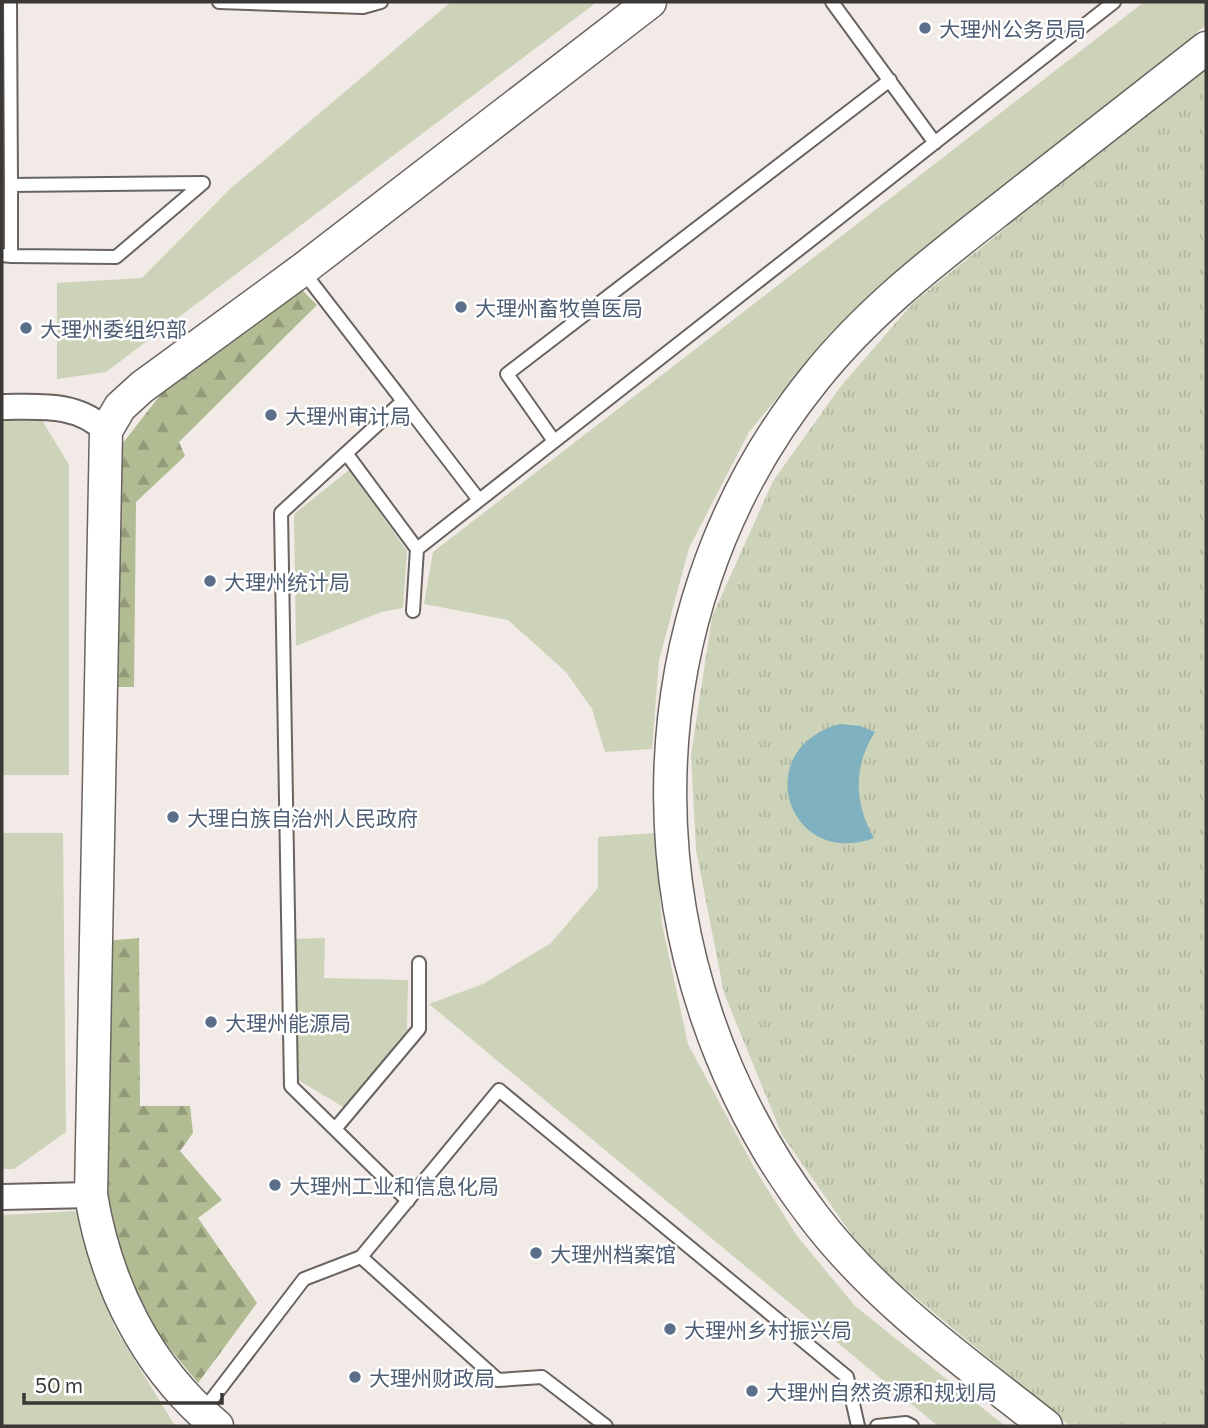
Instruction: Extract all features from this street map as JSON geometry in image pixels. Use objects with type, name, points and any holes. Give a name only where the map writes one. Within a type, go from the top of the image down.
[{"type":"street","points":[[209,1420],[146,1345],[117,1294],[98,1238],[91,1195],[106,431],[111,417],[142,387],[302,270],[650,2]]},
{"type":"street","points":[[1046,1426],[901,1310],[852,1262],[816,1220],[753,1125],[712,1032],[691,968],[671,856],[671,743],[678,687],[690,632],[726,526],[757,465],[813,381],[889,298],[1206,48]]},
{"type":"street","points":[[2,407],[69,409],[106,431]]},
{"type":"street","points":[[2,1198],[91,1195]]},
{"type":"lane","points":[[10,2],[11,185],[6,256],[116,257],[203,183],[11,185]]},
{"type":"lane","points":[[219,2],[363,7],[381,2]]},
{"type":"lane","points":[[832,2],[934,143]]},
{"type":"lane","points":[[417,549],[1114,2]]},
{"type":"lane","points":[[554,442],[507,374],[890,80]]},
{"type":"lane","points":[[302,270],[479,500]]},
{"type":"lane","points":[[402,401],[281,513],[291,1086],[408,1201]]},
{"type":"lane","points":[[346,453],[417,549],[413,611]]},
{"type":"lane","points":[[335,1129],[419,1029],[419,963]]},
{"type":"lane","points":[[209,1420],[304,1279],[361,1258],[499,1090],[847,1377],[858,1426]]},
{"type":"lane","points":[[361,1258],[498,1380],[542,1377],[606,1426]]},
{"type":"lane","points":[[877,1426],[906,1423],[912,1426]]},
{"type":"green space","points":[[451,2],[597,2],[106,372],[57,379],[57,283],[142,278],[230,189]]},
{"type":"green space","points":[[1144,2],[1206,2],[1206,25],[1083,128],[954,224],[831,332],[749,432],[689,548],[659,660],[652,749],[605,752],[592,709],[566,672],[508,620],[424,604],[433,552]]},
{"type":"green space","points":[[1206,66],[1206,1426],[1070,1426],[868,1258],[782,1135],[724,993],[696,850],[691,755],[712,617],[773,481],[841,386],[914,302]]},
{"type":"green space","points":[[299,287],[317,305],[179,442],[185,456],[136,502],[134,687],[109,687],[112,457],[172,380]]},
{"type":"green space","points":[[42,420],[69,465],[69,775],[2,775],[2,421]]},
{"type":"green space","points":[[349,470],[407,551],[403,608],[381,612],[296,646],[294,514]]},
{"type":"green space","points":[[2,833],[63,833],[66,1132],[14,1169],[2,1169]]},
{"type":"green space","points":[[655,833],[662,924],[688,1044],[755,1169],[797,1236],[855,1306],[1005,1426],[938,1426],[429,1004],[483,984],[551,943],[598,888],[598,837]]},
{"type":"green space","points":[[139,938],[140,1106],[190,1106],[193,1133],[180,1151],[222,1200],[198,1218],[257,1303],[198,1383],[128,1297],[106,1196],[104,941]]},
{"type":"green space","points":[[325,938],[324,978],[408,980],[407,1030],[345,1108],[298,1080],[291,939]]},
{"type":"green space","points":[[76,1211],[115,1328],[175,1426],[2,1426],[2,1215]]},
{"type":"water","points":[[840,724],[860,726],[875,732],[863,758],[859,785],[863,811],[874,838],[844,843],[819,837],[801,823],[790,802],[788,779],[794,757],[812,737]]},
{"type":"place","name":"大理州公务员局","points":[[925,28]]},
{"type":"place","name":"大理州畜牧兽医局","points":[[461,307]]},
{"type":"place","name":"大理州委组织部","points":[[26,328]]},
{"type":"place","name":"大理州审计局","points":[[271,415]]},
{"type":"place","name":"大理州统计局","points":[[210,581]]},
{"type":"place","name":"大理白族自治州人民政府","points":[[173,817]]},
{"type":"place","name":"大理州能源局","points":[[211,1022]]},
{"type":"place","name":"大理州工业和信息化局","points":[[275,1185]]},
{"type":"place","name":"大理州档案馆","points":[[536,1253]]},
{"type":"place","name":"大理州乡村振兴局","points":[[670,1329]]},
{"type":"place","name":"大理州财政局","points":[[355,1377]]},
{"type":"place","name":"大理州自然资源和规划局","points":[[752,1391]]}]
